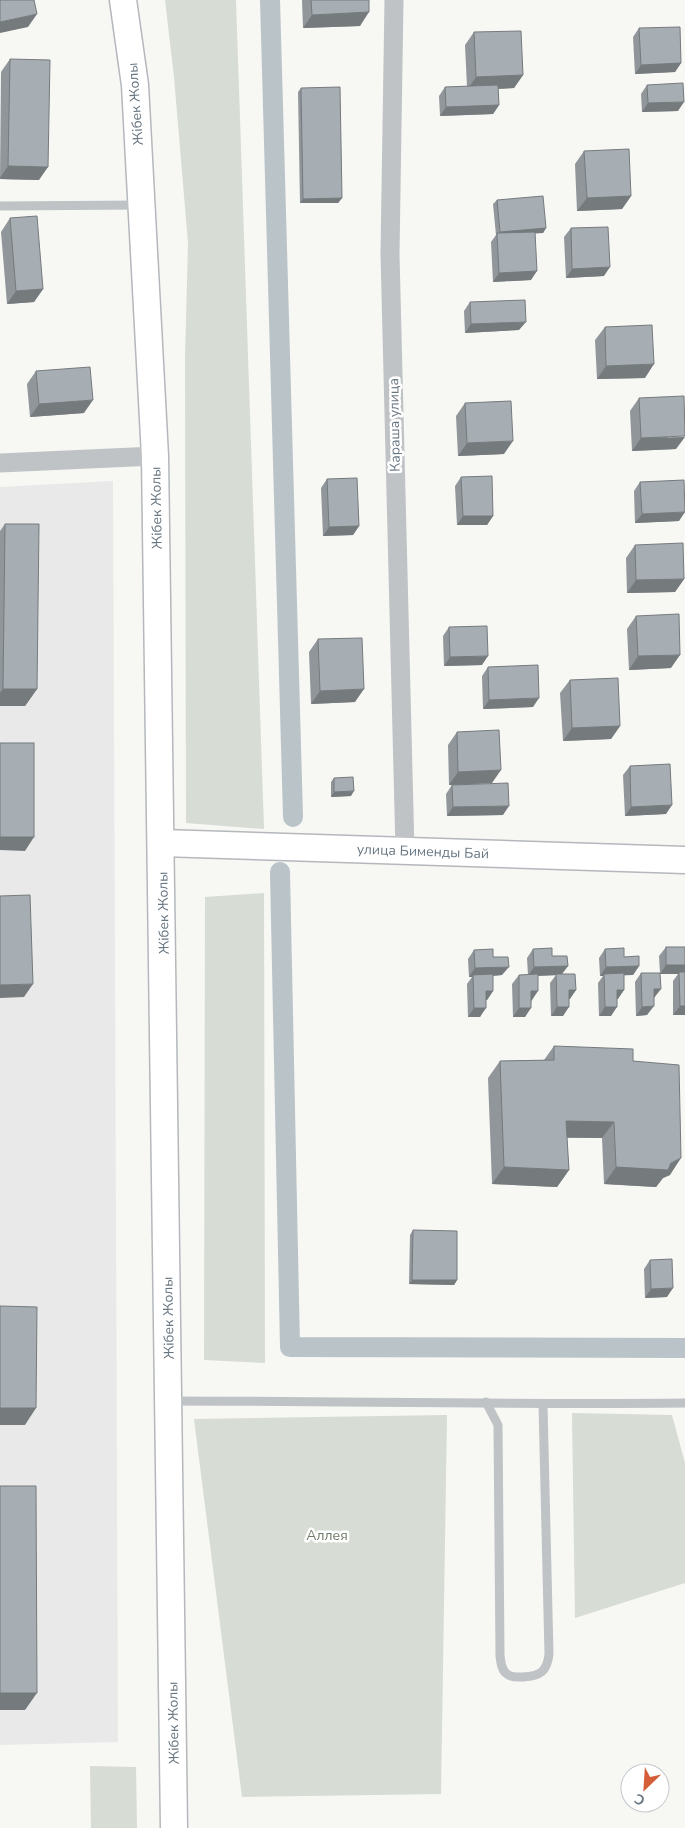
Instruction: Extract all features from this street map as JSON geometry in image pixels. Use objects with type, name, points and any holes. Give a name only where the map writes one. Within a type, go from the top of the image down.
[{"type":"main road","name":"Жібек Жолы","points":[[123,0],[135,85],[155,456],[170,1401],[174,1828]]},
{"type":"main road","name":"улица Бименды Бай","points":[[162,842],[685,860]]},
{"type":"street","name":"Караша улица","points":[[394,0],[390,254],[405,850]]},
{"type":"street","points":[[0,463],[155,456]]},
{"type":"lane","points":[[0,206],[141,205]]},
{"type":"lane","points":[[170,1401],[486,1402],[543,1405],[685,1403]]},
{"type":"lane","points":[[486,1402],[495,1416],[498,1425],[500,1656],[502,1667],[508,1675],[515,1677],[537,1676],[545,1671],[548,1664],[543,1405]]},
{"type":"shaded area","points":[[113,481],[118,1742],[0,1745],[0,487]]},
{"type":"green space","points":[[165,0],[236,0],[264,829],[186,823],[185,358],[188,243],[174,77]]},
{"type":"green space","points":[[264,893],[265,1363],[204,1360],[205,897]]},
{"type":"green space","points":[[572,1413],[672,1415],[685,1463],[685,1583],[575,1618]]},
{"type":"green space","name":"Аллея","points":[[447,1415],[441,1794],[242,1797],[194,1419]]},
{"type":"green space","points":[[90,1766],[136,1767],[137,1828],[91,1828]]},
{"type":"building","points":[[0,0],[34,0],[37,14],[0,22]]},
{"type":"building","points":[[311,0],[369,0],[369,12],[312,15]]},
{"type":"building","points":[[680,27],[681,63],[641,65],[639,28]]},
{"type":"building","points":[[521,31],[523,75],[476,77],[474,32]]},
{"type":"building","points":[[10,59],[50,60],[48,167],[8,166]]},
{"type":"building","points":[[683,83],[684,102],[648,103],[647,85]]},
{"type":"building","points":[[498,85],[499,105],[446,107],[445,87]]},
{"type":"building","points":[[340,87],[342,198],[303,199],[301,88]]},
{"type":"building","points":[[629,149],[631,196],[587,198],[584,151]]},
{"type":"building","points":[[543,196],[546,228],[500,232],[497,200]]},
{"type":"building","points":[[37,216],[43,289],[16,291],[10,218]]},
{"type":"building","points":[[608,227],[610,267],[572,269],[571,228]]},
{"type":"building","points":[[535,232],[537,271],[499,273],[497,233]]},
{"type":"building","points":[[525,300],[526,322],[471,324],[470,302]]},
{"type":"building","points":[[652,325],[654,364],[606,366],[605,327]]},
{"type":"building","points":[[90,367],[93,400],[39,404],[36,371]]},
{"type":"building","points":[[684,396],[685,436],[641,438],[639,398]]},
{"type":"building","points":[[511,401],[513,441],[467,443],[465,403]]},
{"type":"building","points":[[492,476],[493,516],[463,516],[461,477]]},
{"type":"building","points":[[357,478],[359,526],[329,527],[327,479]]},
{"type":"building","points":[[684,480],[685,512],[642,514],[640,482]]},
{"type":"building","points":[[5,524],[39,524],[37,689],[3,689]]},
{"type":"building","points":[[683,543],[684,579],[636,580],[635,545]]},
{"type":"building","points":[[679,614],[680,655],[638,656],[636,616]]},
{"type":"building","points":[[487,626],[488,656],[450,657],[449,627]]},
{"type":"building","points":[[362,638],[364,689],[320,691],[318,639]]},
{"type":"building","points":[[538,665],[539,698],[489,700],[488,667]]},
{"type":"building","points":[[618,678],[620,726],[572,728],[570,680]]},
{"type":"building","points":[[499,730],[501,770],[458,772],[457,732]]},
{"type":"building","points":[[0,743],[34,743],[34,837],[0,837]]},
{"type":"building","points":[[670,764],[672,805],[631,807],[630,766]]},
{"type":"building","points":[[353,777],[354,791],[334,792],[334,778]]},
{"type":"building","points":[[508,783],[509,806],[453,807],[452,785]]},
{"type":"building","points":[[30,895],[33,984],[0,985],[0,896]]},
{"type":"building","points":[[666,947],[685,947],[685,965],[666,965]]},
{"type":"building","points":[[552,948],[552,956],[567,956],[568,966],[534,967],[533,949]]},
{"type":"building","points":[[624,948],[624,957],[639,956],[639,966],[606,967],[605,949]]},
{"type":"building","points":[[493,949],[493,957],[508,957],[509,967],[475,968],[474,950]]},
{"type":"building","points":[[679,972],[685,972],[685,1006],[680,1006]]},
{"type":"building","points":[[624,973],[624,990],[617,990],[617,1007],[605,1007],[604,974]]},
{"type":"building","points":[[641,973],[660,973],[661,989],[654,989],[654,1006],[642,1007]]},
{"type":"building","points":[[493,974],[493,991],[486,991],[486,1008],[474,1008],[473,975]]},
{"type":"building","points":[[538,974],[538,991],[531,991],[531,1008],[519,1008],[519,975]]},
{"type":"building","points":[[556,974],[575,974],[576,990],[569,990],[569,1007],[557,1007]]},
{"type":"building","points":[[554,1046],[633,1049],[633,1061],[679,1065],[681,1158],[671,1163],[668,1170],[616,1167],[614,1122],[566,1121],[569,1170],[504,1167],[500,1061],[554,1060]]},
{"type":"building","points":[[413,1230],[457,1231],[457,1280],[412,1280]]},
{"type":"building","points":[[672,1259],[673,1288],[651,1289],[650,1260]]},
{"type":"building","points":[[0,1306],[37,1307],[36,1408],[0,1408]]},
{"type":"building","points":[[0,1486],[36,1486],[37,1693],[0,1693]]},
{"type":"waterway","points":[[270,0],[293,817]]},
{"type":"waterway","points":[[280,872],[290,1347],[685,1348]]}]
